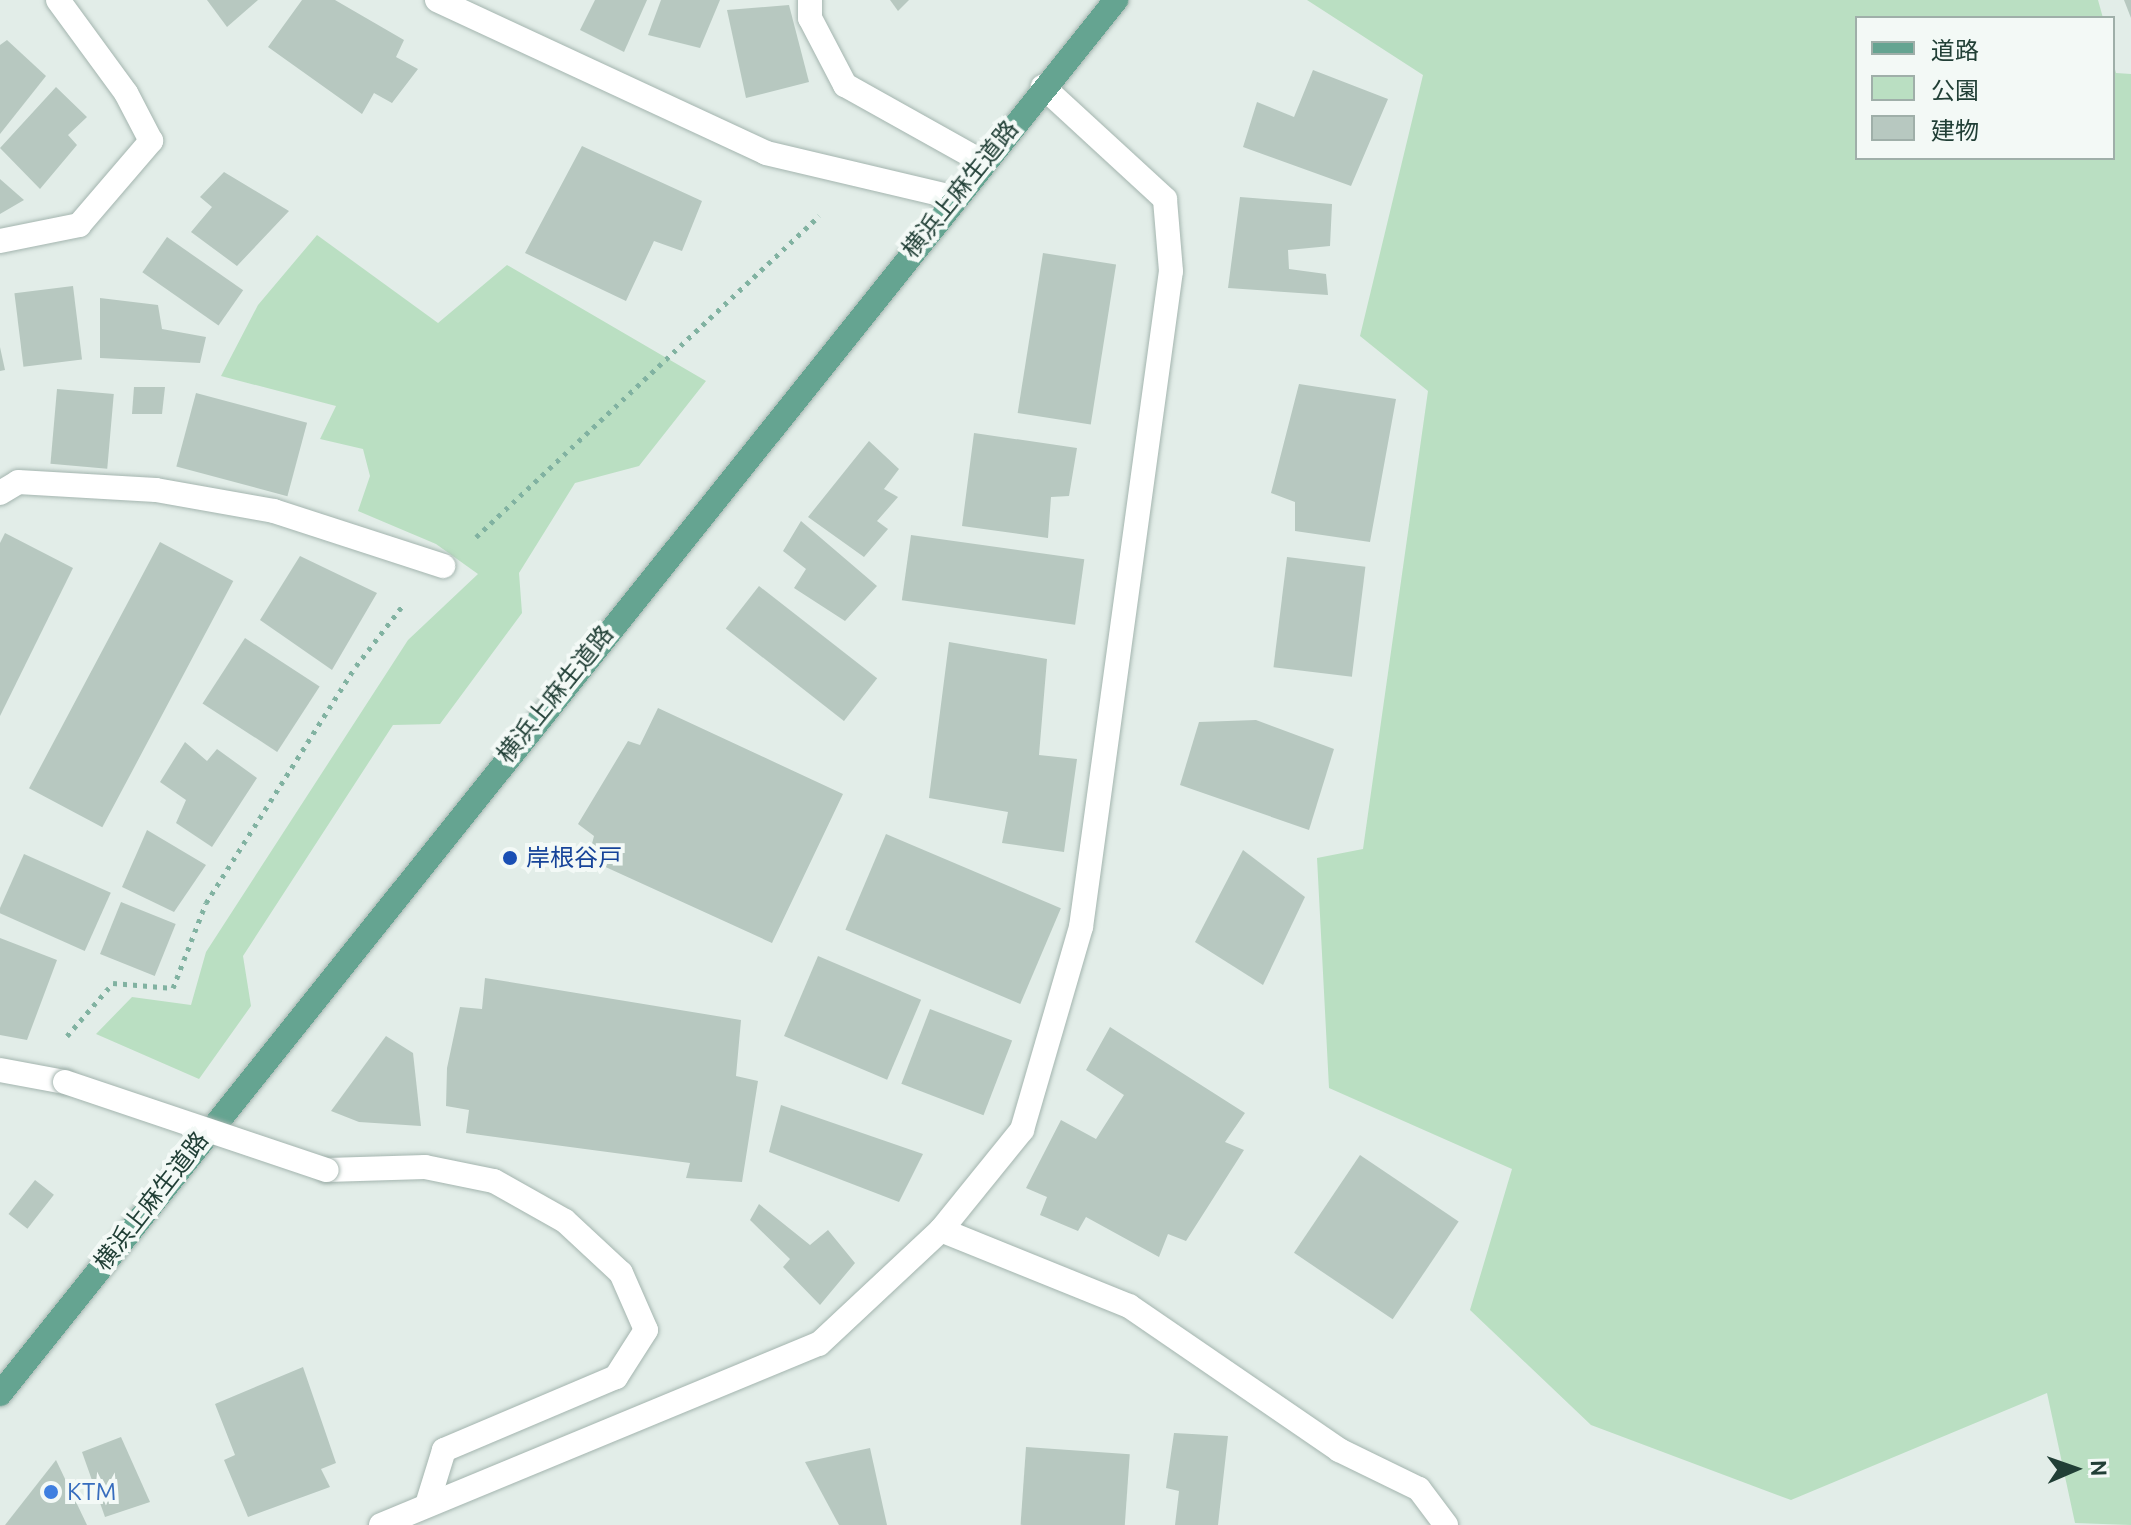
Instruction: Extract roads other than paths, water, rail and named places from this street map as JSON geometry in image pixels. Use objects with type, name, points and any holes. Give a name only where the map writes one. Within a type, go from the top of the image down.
[{"type":"main road","name":"横浜上麻生道路","points":[[0,1394],[952,197],[1116,0]]},
{"type":"street","points":[[0,241],[79,225],[151,141],[126,93],[58,0]]},
{"type":"street","points":[[437,0],[766,153],[952,197]]},
{"type":"street","points":[[810,0],[810,18],[845,85],[981,161]]},
{"type":"street","points":[[381,1525],[819,1344],[941,1230],[1022,1130],[1081,927],[1171,271],[1165,199],[1043,87]]},
{"type":"street","points":[[0,493],[18,482],[156,490],[274,511],[443,566]]},
{"type":"street","points":[[0,1070],[65,1082],[327,1170],[425,1167],[494,1181],[565,1221],[621,1273],[646,1330],[616,1377],[444,1450],[427,1505]]},
{"type":"street","points":[[941,1230],[1129,1306],[1339,1450],[1419,1489],[1446,1525]]},
{"type":"place","name":"岸根谷戸","points":[[510,858]]},
{"type":"place","name":"KTM","points":[[51,1492]]}]
